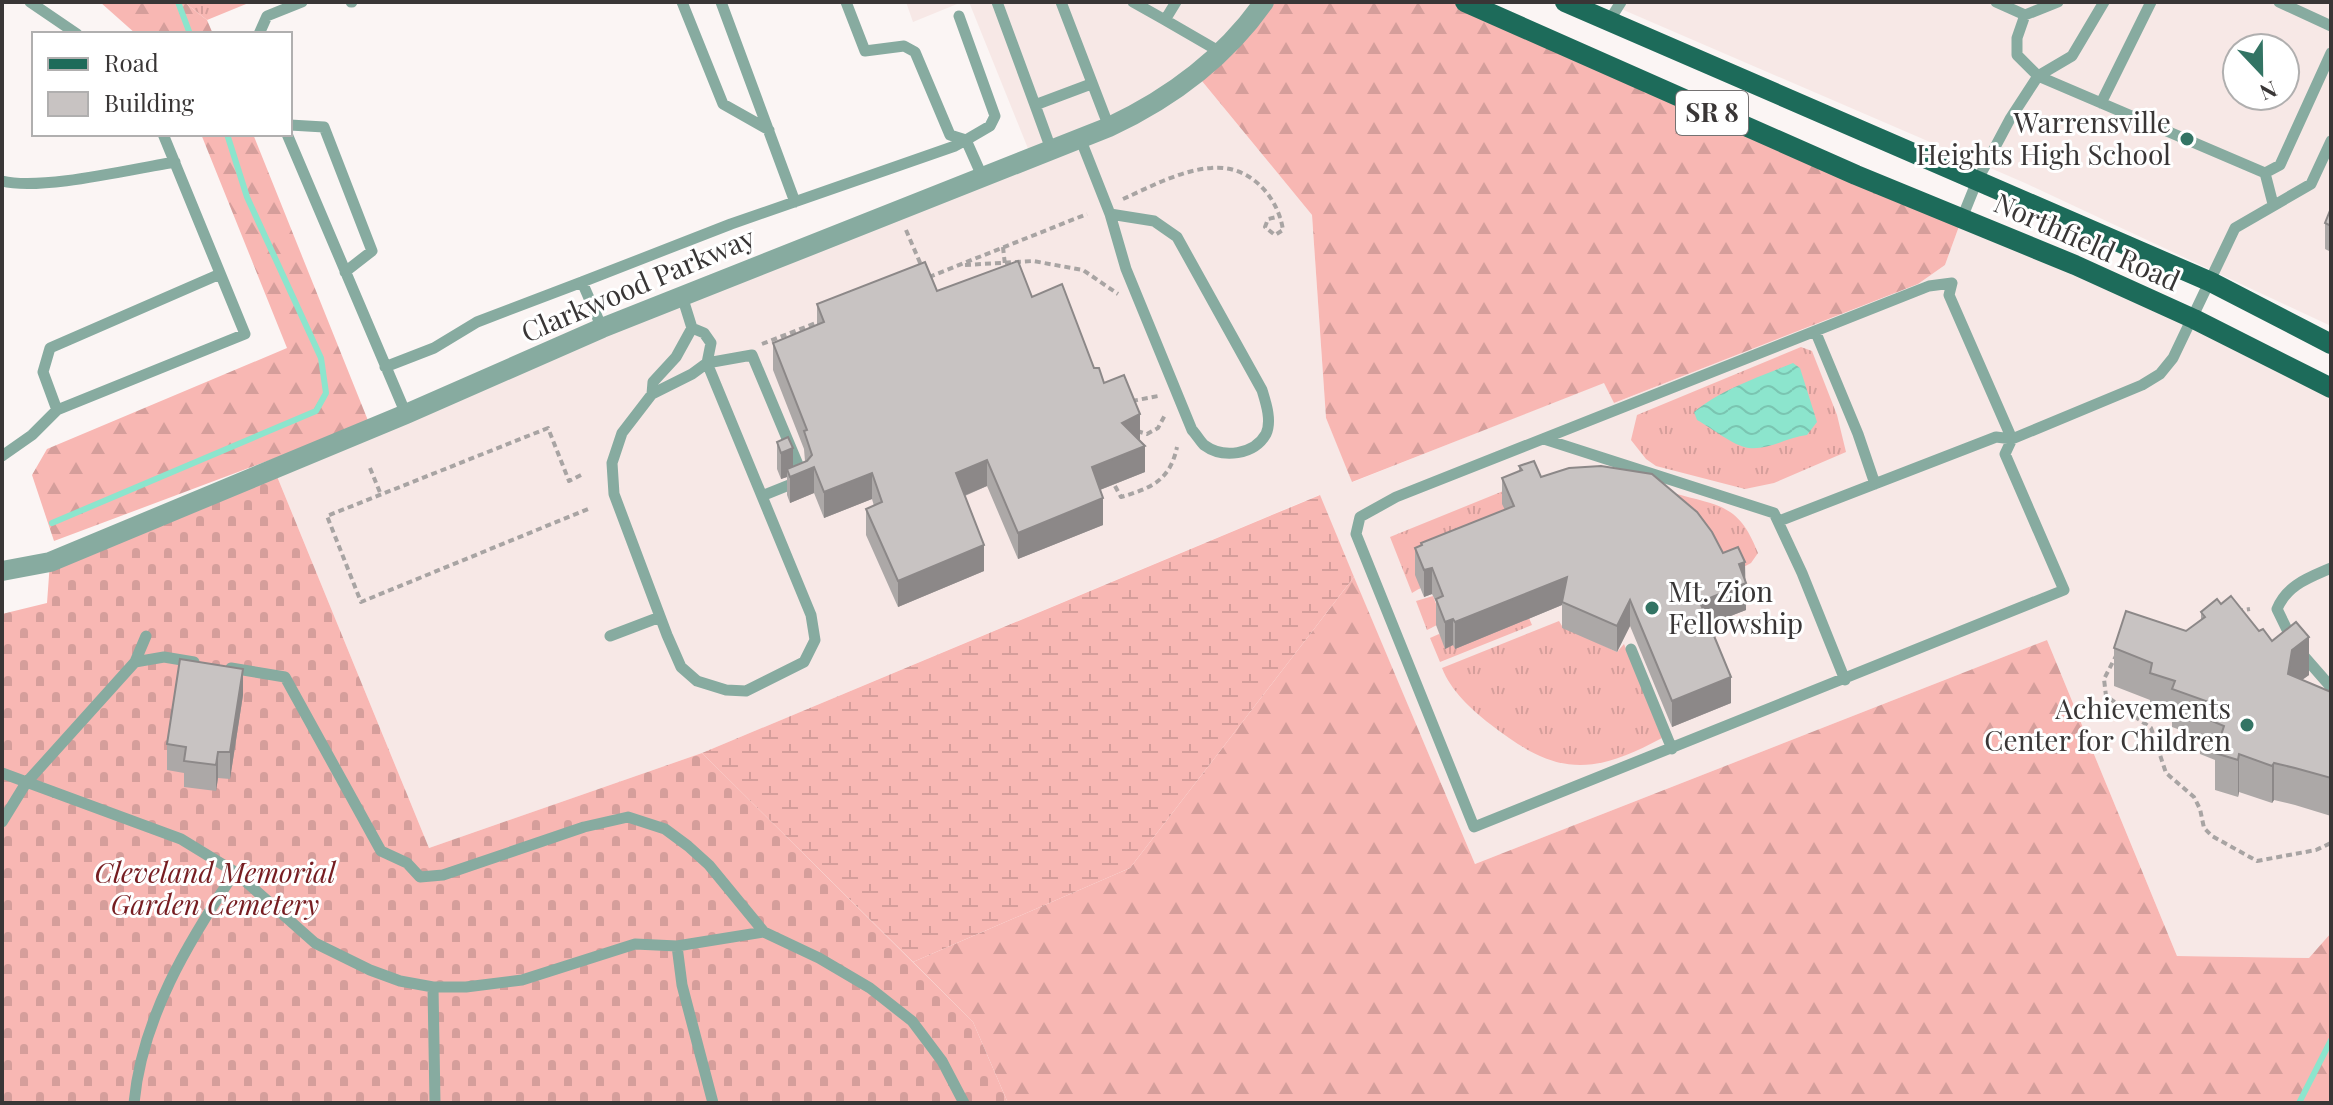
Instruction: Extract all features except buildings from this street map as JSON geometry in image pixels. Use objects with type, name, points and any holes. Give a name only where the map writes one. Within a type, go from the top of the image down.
[{"type":"main road","name":"Northfield Road","points":[[1465,2],[1814,157],[2075,265],[2194,319],[2331,388]]},
{"type":"main road","name":"Northfield Road","points":[[1565,2],[2211,282],[2331,344]]},
{"type":"street","name":"Clarkwood Parkway","points":[[2,571],[50,562],[406,414],[602,328],[1109,127],[1146,110],[1197,75],[1245,29],[1264,2]]},
{"type":"lane","points":[[30,2],[74,32]]},
{"type":"lane","points":[[260,32],[267,16],[302,2]]},
{"type":"lane","points":[[682,2],[723,104],[769,130]]},
{"type":"lane","points":[[721,2],[795,202]]},
{"type":"lane","points":[[846,2],[865,51],[904,46],[915,52],[950,135],[966,140],[982,176]]},
{"type":"lane","points":[[997,2],[1051,149]]},
{"type":"lane","points":[[1061,2],[1109,127]]},
{"type":"lane","points":[[1133,2],[1222,53]]},
{"type":"lane","points":[[1165,20],[1176,2]]},
{"type":"lane","points":[[1609,21],[1621,2]]},
{"type":"lane","points":[[1996,2],[2025,15],[2058,2]]},
{"type":"lane","points":[[1962,218],[1977,181],[2010,119],[2038,76],[2072,56],[2104,2]]},
{"type":"lane","points":[[2101,103],[2151,2]]},
{"type":"lane","points":[[2279,2],[2331,26]]},
{"type":"lane","points":[[2025,15],[2017,38],[2017,55],[2038,76],[2265,173]]},
{"type":"lane","points":[[385,367],[434,348],[477,322],[795,202],[955,146],[990,126],[995,116],[959,16]]},
{"type":"lane","points":[[2265,173],[2280,165],[2331,53]]},
{"type":"lane","points":[[1035,105],[1091,84]]},
{"type":"lane","points":[[292,125],[324,127],[372,251],[345,272]]},
{"type":"lane","points":[[2,456],[32,435],[57,410],[245,334],[164,136]]},
{"type":"lane","points":[[288,136],[406,414]]},
{"type":"lane","points":[[1080,138],[1110,214],[1126,269],[1192,430],[1204,445],[1218,451],[1237,454],[1255,446],[1267,432],[1268,411],[1262,390],[1177,237],[1154,221],[1110,214]]},
{"type":"lane","points":[[1779,521],[1996,437],[2012,439],[2142,385],[2160,374],[2173,358],[2194,319],[2235,228],[2311,184],[2331,141]]},
{"type":"lane","points":[[2,181],[38,183],[175,162]]},
{"type":"lane","points":[[2265,173],[2273,204]]},
{"type":"lane","points":[[57,410],[43,372],[50,348],[220,274]]},
{"type":"lane","points":[[582,282],[602,328]]},
{"type":"lane","points":[[1952,283],[1949,295],[2012,439],[2005,454],[2064,590],[1474,827],[1356,534],[1360,517],[1396,497],[1816,333],[1929,286],[1952,283]]},
{"type":"lane","points":[[652,394],[653,382],[676,357],[692,328],[682,296]]},
{"type":"lane","points":[[692,328],[704,333],[711,343],[707,363],[811,615],[815,640],[804,662],[746,691],[726,690],[697,681],[681,667],[614,494],[612,463],[622,433],[652,394],[707,363],[752,355],[804,479],[762,496]]},
{"type":"lane","points":[[1816,333],[1875,484]]},
{"type":"lane","points":[[1544,439],[1723,494],[1774,513],[1845,680]]},
{"type":"lane","points":[[2331,568],[2295,584],[2282,596],[2277,609],[2295,646],[2331,687]]},
{"type":"lane","points":[[610,636],[660,617]]},
{"type":"lane","points":[[2,822],[26,783],[135,662],[146,636]]},
{"type":"lane","points":[[1631,649],[1672,749]]},
{"type":"lane","points":[[135,662],[164,657],[210,665]]},
{"type":"lane","points":[[225,667],[285,677],[381,851],[407,863],[420,877],[443,875],[584,827],[628,817],[665,829],[709,865],[764,932],[819,958],[870,988],[912,1021],[942,1061],[964,1103]]},
{"type":"lane","points":[[2,773],[181,839],[235,872],[315,943],[400,981],[433,987],[466,987],[522,980],[635,944],[677,946],[764,932]]},
{"type":"lane","points":[[134,1103],[143,1052],[154,1017],[206,915],[235,872]]},
{"type":"lane","points":[[677,946],[682,985],[713,1103]]},
{"type":"lane","points":[[433,987],[435,1103]]},
{"type":"path","points":[[1123,199],[1170,178],[1213,167],[1257,181],[1276,203],[1281,216],[1283,230],[1275,235],[1265,227],[1268,219],[1281,216]]},
{"type":"path","points":[[906,230],[926,279],[1087,214]]},
{"type":"path","points":[[1003,247],[1008,276]]},
{"type":"path","points":[[960,265],[1033,261],[1083,270],[1118,294]]},
{"type":"path","points":[[760,345],[829,317]]},
{"type":"path","points":[[1126,406],[1142,397],[1158,396]]},
{"type":"path","points":[[1132,425],[1137,432],[1147,434],[1158,428],[1165,415]]},
{"type":"path","points":[[581,475],[569,481],[548,428],[327,516],[361,602],[588,509]]},
{"type":"path","points":[[1115,486],[1121,497],[1162,480],[1174,462],[1177,447]]},
{"type":"path","points":[[370,468],[381,495]]},
{"type":"path","points":[[2226,616],[2250,609]]},
{"type":"path","points":[[2122,648],[2104,679],[2106,696],[2151,728],[2166,773],[2194,797],[2204,828],[2212,836],[2257,861],[2316,850],[2331,843]]},
{"type":"shaded area","points":[[906,2],[962,2],[913,22]]},
{"type":"shaded area","points":[[969,2],[1264,2],[1197,75],[1312,215],[1326,418],[1353,482],[1605,382],[1614,403],[1918,284],[1945,265],[1962,218],[2331,388],[2331,933],[2310,958],[2177,956],[2047,640],[1475,864],[1319,495],[702,753],[429,848],[274,469],[1031,156]]},
{"type":"shaded area","points":[[1605,2],[2331,2],[2331,326],[2025,183]]},
{"type":"green space","points":[[100,2],[184,2],[207,20],[212,32],[134,32]]},
{"type":"green space","points":[[184,2],[251,2],[207,20]]},
{"type":"green space","points":[[1264,2],[1465,2],[1962,218],[1945,265],[1918,284],[1614,403],[1604,383],[1352,482],[1326,418],[1312,215],[1197,75]]},
{"type":"green space","points":[[202,136],[254,136],[369,423],[54,541],[32,475],[47,449],[287,348]]},
{"type":"green space","points":[[1801,347],[1812,351],[1837,415],[1846,452],[1774,483],[1745,489],[1656,466],[1631,440],[1637,415]]},
{"type":"green space","name":"Cleveland Memorial Garden Cemetery","points":[[274,469],[429,848],[702,753],[973,1022],[1008,1103],[2,1103],[2,614],[47,603],[50,562]]},
{"type":"green space","points":[[1518,485],[1514,532],[1412,593],[1390,537]]},
{"type":"green space","points":[[1673,493],[1716,505],[1735,516],[1751,537],[1758,553],[1751,563],[1738,570],[1671,510]]},
{"type":"green space","points":[[1320,495],[1354,577],[1130,868],[913,962],[702,753]]},
{"type":"green space","points":[[1354,577],[1475,864],[2047,640],[2177,956],[2309,958],[2331,933],[2331,1103],[1008,1103],[973,1022],[913,962],[1130,868]]},
{"type":"green space","points":[[1433,596],[1443,622],[1427,630],[1416,601]]},
{"type":"green space","points":[[1529,618],[1532,625],[1440,662],[1430,638],[1439,634],[1453,645]]},
{"type":"green space","points":[[1559,621],[1562,626],[1617,652],[1624,644],[1662,738],[1637,751],[1593,764],[1573,765],[1554,761],[1513,741],[1483,718],[1456,692],[1442,668]]},
{"type":"water","points":[[1793,363],[1800,368],[1817,422],[1807,435],[1749,448],[1729,440],[1697,420],[1694,412],[1716,397]]},
{"type":"waterway","points":[[178,2],[189,32]]},
{"type":"waterway","points":[[52,523],[316,411],[326,393],[321,358],[247,197],[228,136]]},
{"type":"waterway","points":[[2299,1103],[2331,1040]]},
{"type":"place","name":"Warrensville Heights High School","points":[[2187,139]]},
{"type":"place","name":"Mt. Zion Fellowship","points":[[1652,608]]},
{"type":"place","name":"Achievements Center for Children","points":[[2247,725]]}]
